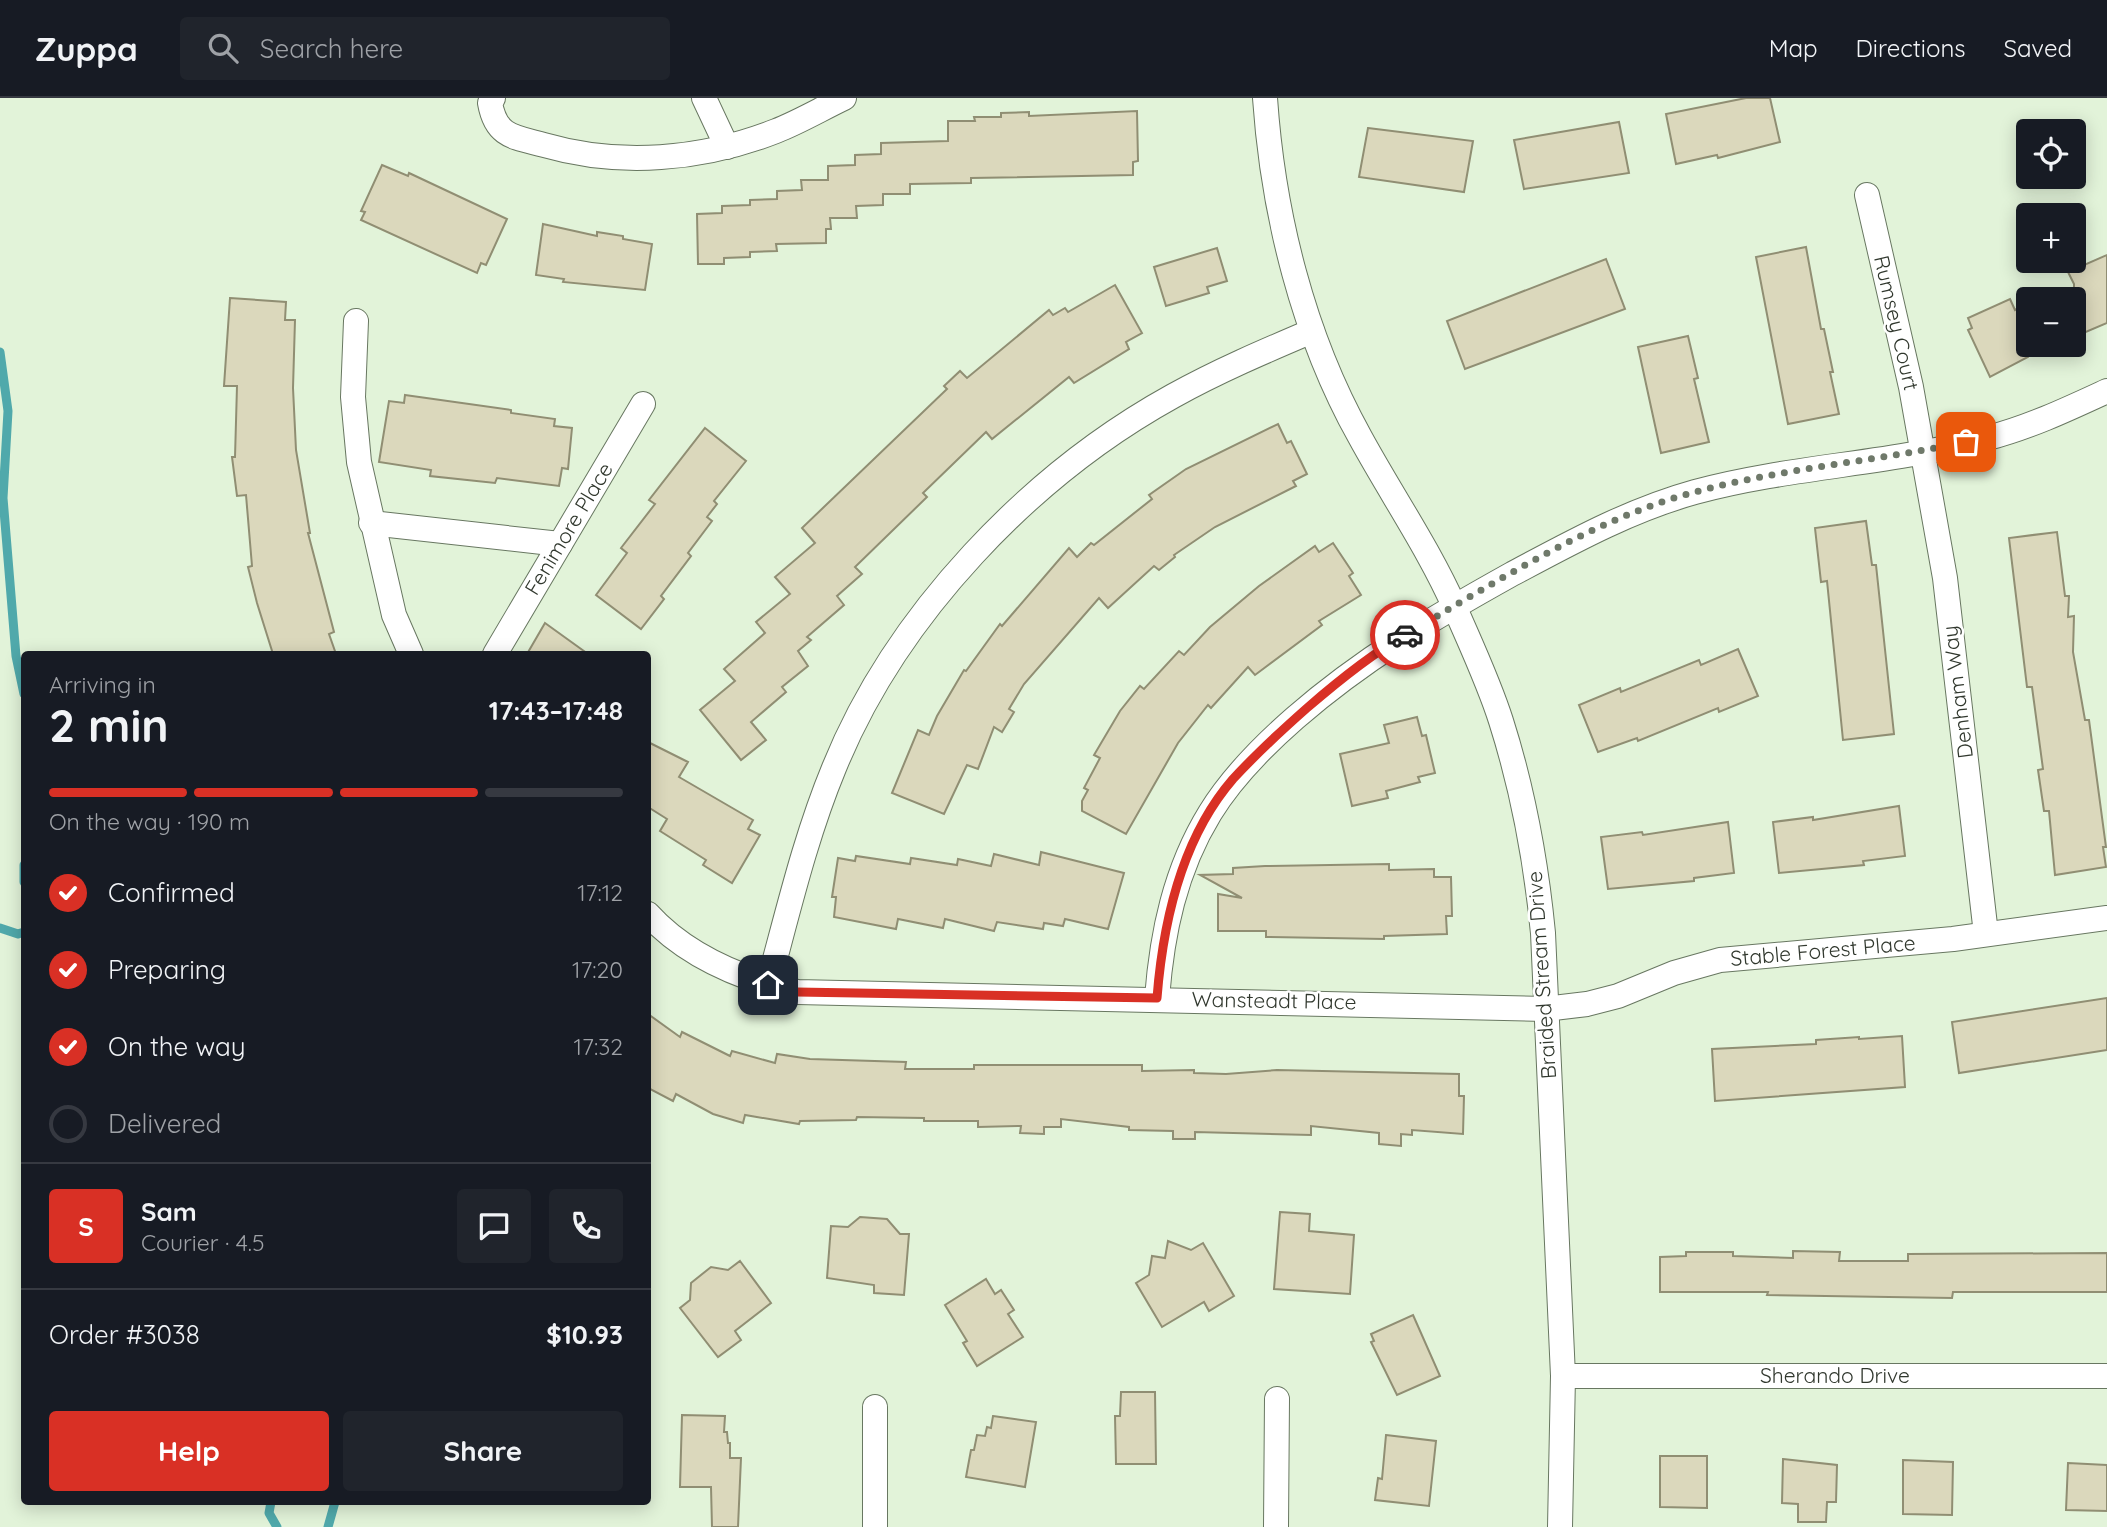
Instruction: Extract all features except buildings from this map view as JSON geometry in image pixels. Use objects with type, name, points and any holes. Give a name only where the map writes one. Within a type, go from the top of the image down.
[{"type":"street","points":[[493,98],[490,103],[493,118],[500,129],[510,136],[564,151],[616,158],[669,158],[727,148],[777,131],[844,98]]},
{"type":"street","points":[[704,98],[727,148]]},
{"type":"street","name":"Braided Stream Drive","points":[[1265,98],[1281,213],[1294,273],[1312,331],[1359,436],[1406,514],[1454,606],[1501,719],[1522,794],[1537,871],[1543,933],[1563,1376],[1560,1527]]},
{"type":"street","name":"Rumsey Court","points":[[1867,195],[1923,451]]},
{"type":"street","points":[[356,321],[353,397],[359,462],[394,615],[410,651]]},
{"type":"street","points":[[768,985],[809,834],[835,766],[866,700],[945,586],[991,536],[1054,478],[1106,438],[1172,396],[1312,331]]},
{"type":"street","points":[[1157,998],[1161,953],[1170,905],[1187,858],[1209,814],[1232,781],[1275,736],[1333,685],[1395,640],[1606,523],[1692,493],[1772,474],[1923,451],[1987,438],[2049,418],[2107,391]]},
{"type":"street","name":"Fenimore Place","points":[[497,651],[643,404]]},
{"type":"street","name":"Denham Way","points":[[1923,451],[1945,578],[1986,934]]},
{"type":"street","points":[[371,523],[560,544]]},
{"type":"street","name":"Wansteadt Place","points":[[651,916],[690,949],[729,971],[797,992],[1157,998],[1545,1009]]},
{"type":"street","name":"Stable Forest Place","points":[[1545,1009],[1587,1004],[1618,996],[1674,973],[1720,960],[1986,934],[2107,918]]},
{"type":"street","name":"Sherando Drive","points":[[1563,1376],[2107,1376]]},
{"type":"street","points":[[1276,1527],[1277,1399]]},
{"type":"street","points":[[875,1406],[875,1527]]},
{"type":"waterway","points":[[0,352],[8,411],[3,498],[16,656],[21,680]]},
{"type":"waterway","points":[[0,928],[21,933]]},
{"type":"waterway","points":[[270,1505],[269,1513],[277,1527]]},
{"type":"waterway","points":[[328,1527],[334,1505]]},
{"type":"way so far","points":[[1405,635],[1606,523],[1692,493],[1772,474],[1966,442]]},
{"type":"route","points":[[768,985],[797,992],[1157,998],[1161,953],[1170,905],[1187,858],[1209,814],[1232,781],[1275,736],[1333,685],[1405,635]]}]
